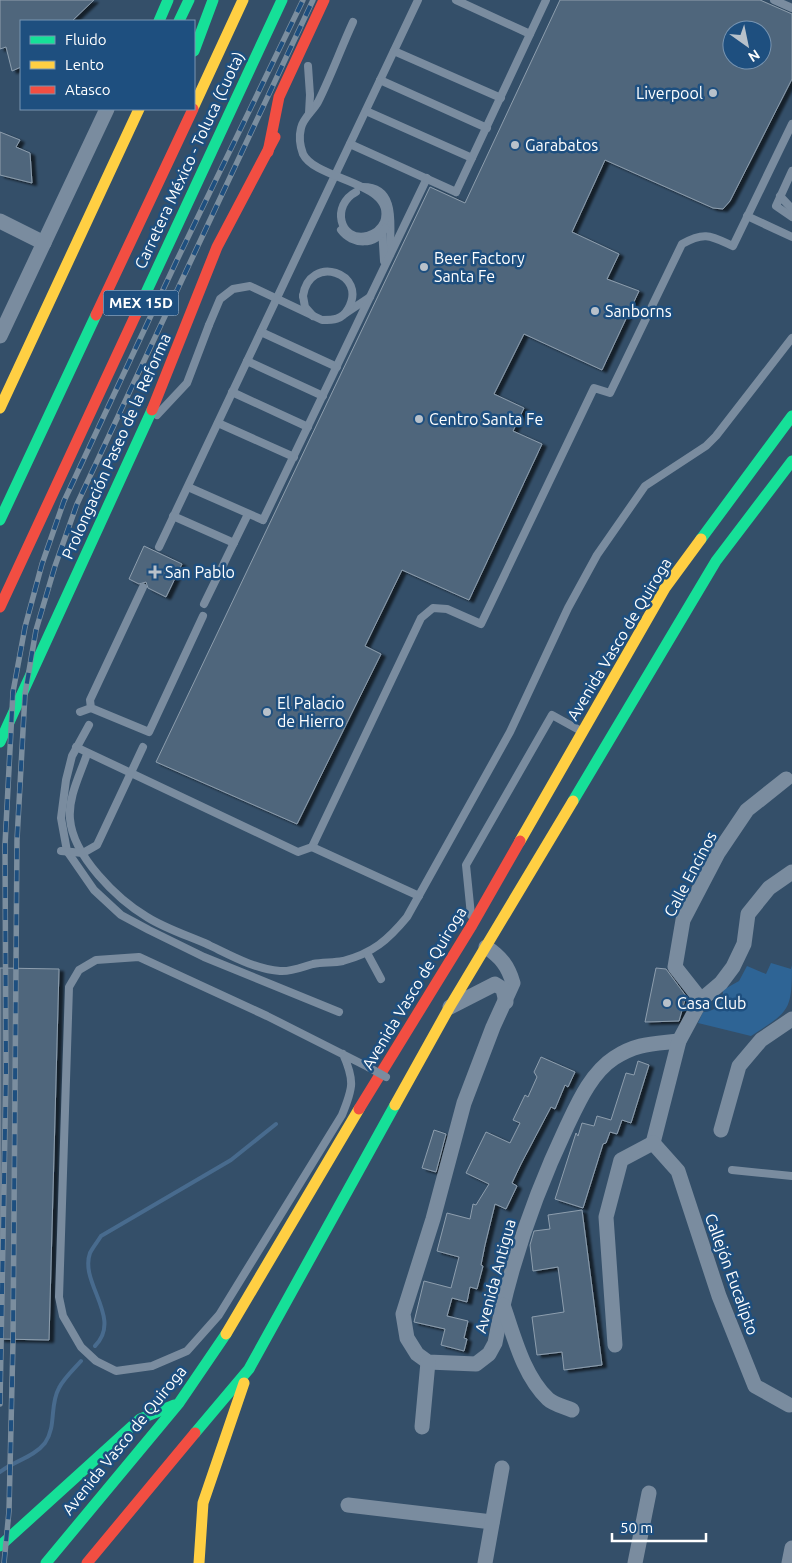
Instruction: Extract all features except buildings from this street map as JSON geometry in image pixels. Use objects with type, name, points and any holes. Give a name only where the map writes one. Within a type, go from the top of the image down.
[{"type":"main road","points":[[160,20],[168,0]]},
{"type":"main road","points":[[179,20],[188,0]]},
{"type":"main road","points":[[195,48],[213,0]]},
{"type":"main road","points":[[231,26],[236,0]]},
{"type":"main road","name":"Carretera México - Toluca (Cuota)","points":[[195,103],[243,0]]},
{"type":"main road","name":"Carretera México - Toluca (Cuota)","points":[[0,607],[282,0]]},
{"type":"main road","points":[[268,152],[278,98],[324,0]]},
{"type":"main road","points":[[296,92],[309,62]]},
{"type":"main road","name":"Prolongación Paseo de la Reforma","points":[[0,742],[144,430],[217,247],[268,152],[288,109]]},
{"type":"main road","points":[[109,177],[128,110]]},
{"type":"main road","points":[[0,408],[139,110]]},
{"type":"main road","name":"Carretera México - Toluca (Cuota)","points":[[0,520],[192,110]]},
{"type":"main road","points":[[170,158],[174,119]]},
{"type":"main road","name":"Avenida Vasco de Quiroga","points":[[46,1563],[178,1402],[238,1316],[350,1123],[472,925],[665,588],[792,416]]},
{"type":"main road","points":[[199,1563],[203,1504],[249,1369],[449,1008],[716,561],[792,461]]},
{"type":"main road","points":[[87,1563],[249,1369]]},
{"type":"main road","points":[[0,1546],[140,1419],[178,1402]]},
{"type":"street","points":[[148,20],[158,0]]},
{"type":"street","points":[[0,336],[107,110]]},
{"type":"street","points":[[0,221],[44,243]]},
{"type":"street","name":"Calle Encinos","points":[[701,1000],[675,967],[683,920],[718,853],[748,810],[786,779]]},
{"type":"street","points":[[615,1345],[606,1217],[621,1160],[652,1143],[679,1041],[701,1000],[721,983],[734,967],[744,944],[748,914],[769,888],[792,872]]},
{"type":"street","points":[[422,1428],[428,1362],[417,1354],[407,1338],[403,1314],[433,1219],[464,1102],[493,1026],[506,1002],[513,983],[509,969],[498,956],[486,947]]},
{"type":"street","points":[[449,1008],[496,984],[503,989],[506,1002]]},
{"type":"street","points":[[721,1130],[739,1066],[761,1040],[792,1019]]},
{"type":"street","name":"Avenida Antigua","points":[[428,1362],[476,1364],[489,1354],[495,1343],[502,1304],[512,1266],[544,1174],[573,1113],[596,1074],[613,1059],[637,1045],[679,1041]]},
{"type":"street","name":"Callejón Eucalipto","points":[[652,1143],[678,1171],[719,1296],[755,1386],[789,1405]]},
{"type":"street","points":[[502,1304],[522,1358],[532,1378],[548,1400],[572,1410]]},
{"type":"street","points":[[485,1563],[502,1468]]},
{"type":"street","points":[[635,1563],[649,1494]]},
{"type":"street","points":[[348,1505],[492,1522]]},
{"type":"street","points":[[789,1563],[792,1548]]},
{"type":"lane","points":[[159,547],[418,0]]},
{"type":"lane","points":[[456,0],[530,34]]},
{"type":"lane","points":[[350,144],[456,192],[546,0]]},
{"type":"lane","points":[[774,0],[792,8]]},
{"type":"lane","points":[[353,22],[317,104],[301,126],[300,138],[304,156],[316,166],[371,192],[381,199],[386,214],[383,224],[379,230],[368,236],[352,234],[342,222],[341,208],[344,200],[355,191]]},
{"type":"lane","points":[[394,51],[501,98]]},
{"type":"lane","points":[[309,62],[310,110],[303,141],[307,156],[315,163],[379,194],[388,206],[389,218],[384,231],[373,239],[360,242],[348,237],[337,222],[339,202],[363,187],[373,188],[386,198],[391,211],[387,258]]},
{"type":"lane","points":[[380,80],[486,128]]},
{"type":"lane","points":[[366,111],[472,158]]},
{"type":"lane","points":[[312,847],[421,618],[433,608],[447,609],[482,624],[594,388],[610,393],[682,244],[696,236],[709,235],[733,246],[792,124]]},
{"type":"lane","points":[[792,171],[790,183],[780,196],[776,206],[792,217]]},
{"type":"lane","points":[[188,486],[263,520],[427,178]]},
{"type":"lane","points":[[780,196],[792,209]]},
{"type":"lane","points":[[748,216],[792,237]]},
{"type":"lane","points":[[144,430],[187,383],[220,299],[233,289],[250,286],[322,320],[335,320],[344,315],[352,301],[353,293],[344,277],[331,271],[323,271],[310,278],[303,296],[309,313],[315,318],[329,321],[340,318],[352,307],[370,297]]},
{"type":"lane","points":[[261,332],[337,367]]},
{"type":"lane","points":[[87,754],[70,801],[70,820],[83,854],[105,882],[123,900],[148,918],[254,966],[281,971],[293,970],[314,964],[342,961],[367,953],[385,942],[407,918],[510,732],[568,608],[597,555],[645,486],[706,446],[716,436],[792,338]]},
{"type":"lane","points":[[247,361],[323,396]]},
{"type":"lane","points":[[232,392],[308,427]]},
{"type":"lane","points":[[218,423],[294,457]]},
{"type":"lane","points":[[204,604],[248,514]]},
{"type":"lane","points":[[173,516],[234,543]]},
{"type":"lane","points":[[91,708],[90,700],[143,587]]},
{"type":"lane","points":[[80,712],[91,708],[149,732],[203,616]]},
{"type":"lane","points":[[472,925],[466,865],[552,715],[582,732]]},
{"type":"lane","points":[[89,725],[76,747],[66,780],[61,818],[64,851],[94,890],[107,904],[124,917],[204,957],[339,1012]]},
{"type":"lane","points":[[76,747],[87,754],[298,852],[312,847],[418,896]]},
{"type":"lane","points":[[64,851],[83,854],[97,845],[143,748]]},
{"type":"lane","points":[[367,953],[381,979]]},
{"type":"lane","points":[[269,1263],[187,1351],[152,1366],[116,1372],[96,1361],[81,1347],[63,1316],[58,1297],[69,987],[79,970],[96,960],[139,957],[267,1016],[386,1076]]},
{"type":"lane","points":[[219,1315],[342,1115],[352,1090],[351,1073],[343,1054]]},
{"type":"lane","points":[[732,1170],[792,1176]]},
{"type":"shaded area","points":[[771,963],[791,969],[792,965],[789,1002],[781,1015],[751,1036],[698,1023],[703,1012],[718,1006],[722,999],[723,990],[739,981],[747,966],[766,974]]},
{"type":"waterway","points":[[95,1346],[102,1335],[104,1324],[103,1312],[90,1276],[88,1264],[90,1253],[101,1236],[231,1160],[276,1124]]},
{"type":"waterway","points":[[0,1472],[35,1452],[45,1443],[51,1429],[54,1402],[59,1388],[66,1377],[81,1361]]},
{"type":"railway","points":[[0,1404],[6,1072],[5,845],[13,692],[25,627],[42,564],[64,501],[177,260],[303,0]]},
{"type":"railway","points":[[4,1563],[9,1511],[13,1341],[17,840],[25,694],[36,630],[55,566],[77,504],[313,0]]},
{"type":"traffic: fast","points":[[159,20],[168,0]]},
{"type":"traffic: fast","points":[[179,20],[189,0]]},
{"type":"traffic: fast","points":[[195,48],[213,0]]},
{"type":"traffic: fast","points":[[144,297],[282,0]]},
{"type":"traffic: fast","points":[[0,520],[96,315]]},
{"type":"traffic: fast","points":[[0,742],[152,410]]},
{"type":"traffic: fast","points":[[701,539],[792,416]]},
{"type":"traffic: fast","points":[[573,801],[716,561],[792,461]]},
{"type":"traffic: fast","points":[[195,1433],[249,1369],[395,1105]]},
{"type":"traffic: fast","points":[[46,1563],[179,1403],[226,1334]]},
{"type":"traffic: fast","points":[[0,1546],[140,1419],[174,1405]]},
{"type":"traffic: slow","points":[[195,104],[243,0]]},
{"type":"traffic: slow","points":[[0,408],[139,110]]},
{"type":"traffic: slow","points":[[520,841],[665,588],[701,539]]},
{"type":"traffic: slow","points":[[395,1105],[449,1008],[573,801]]},
{"type":"traffic: slow","points":[[226,1334],[359,1109]]},
{"type":"traffic: slow","points":[[199,1563],[203,1503],[244,1383]]},
{"type":"traffic: jam","points":[[268,152],[279,97],[324,0]]},
{"type":"traffic: jam","points":[[96,315],[193,110]]},
{"type":"traffic: jam","points":[[152,410],[217,247],[275,137]]},
{"type":"traffic: jam","points":[[0,607],[144,297]]},
{"type":"traffic: jam","points":[[359,1109],[472,925],[520,841]]},
{"type":"traffic: jam","points":[[87,1563],[195,1433]]},
{"type":"place","name":"Liverpool","points":[[713,93]]},
{"type":"place","name":"Garabatos","points":[[515,145]]},
{"type":"place","name":"Beer Factory Santa Fe","points":[[424,267]]},
{"type":"place","name":"Sanborns","points":[[595,311]]},
{"type":"place","name":"Centro Santa Fe","points":[[419,419]]},
{"type":"place","name":"San Pablo","points":[[155,572]]},
{"type":"place","name":"El Palacio de Hierro","points":[[267,712]]},
{"type":"place","name":"Casa Club","points":[[667,1003]]}]
